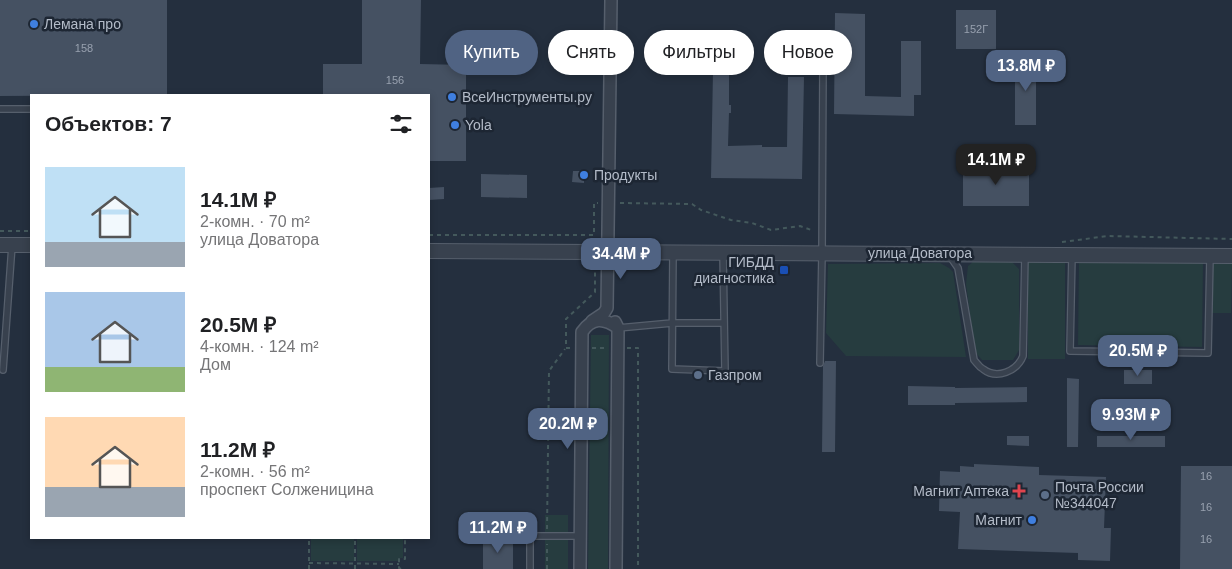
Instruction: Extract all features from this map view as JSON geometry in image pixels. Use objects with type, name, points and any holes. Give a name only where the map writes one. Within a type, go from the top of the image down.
[{"type":"street","points":[[580,569],[582,332],[587,325],[604,313],[607,308],[611,0]]},
{"type":"street","points":[[6,245],[30,246]]},
{"type":"street","name":"улица Доватора","points":[[430,251],[1232,256]]},
{"type":"street","points":[[607,308],[618,328],[616,569]]},
{"type":"street","points":[[592,321],[607,322],[618,328]]},
{"type":"lane","points":[[820,363],[823,75]]},
{"type":"lane","points":[[0,109],[30,109]]},
{"type":"lane","points":[[3,370],[6,245]]},
{"type":"lane","points":[[673,252],[672,369],[725,371],[723,253]]},
{"type":"lane","points":[[948,253],[958,268],[974,360],[984,370],[999,374],[1012,371],[1021,362],[1023,356],[1025,254]]},
{"type":"lane","points":[[1072,254],[1070,351],[1208,354],[1210,256]]},
{"type":"lane","points":[[618,328],[672,323],[724,323]]},
{"type":"lane","points":[[530,569],[530,536],[580,536]]},
{"type":"path","points":[[0,231],[30,231]]},
{"type":"path","points":[[547,569],[549,371],[566,348]]},
{"type":"path","points":[[309,539],[309,569]]},
{"type":"path","points":[[355,539],[355,569]]},
{"type":"path","points":[[401,569],[399,568],[399,559],[405,559],[405,539]]},
{"type":"path","points":[[309,563],[399,564]]},
{"type":"green space","points":[[974,261],[1011,261],[1019,269],[1019,350],[1013,360],[982,360],[975,352],[966,284],[968,266]]},
{"type":"green space","points":[[1028,262],[1065,262],[1065,359],[1028,359]]},
{"type":"green space","points":[[1079,262],[1203,263],[1202,347],[1078,345]]},
{"type":"green space","points":[[940,263],[953,272],[966,357],[846,356],[826,333],[828,264]]},
{"type":"green space","points":[[1213,264],[1232,264],[1231,313],[1212,313]]},
{"type":"green space","points":[[591,335],[609,335],[608,569],[588,569]]},
{"type":"green space","points":[[545,515],[568,515],[568,569],[545,569]]},
{"type":"green space","points":[[311,539],[354,539],[354,561],[311,561]]},
{"type":"green space","points":[[357,539],[403,539],[403,558],[398,558],[398,561],[357,561]]},
{"type":"building","points":[[0,0],[167,0],[167,94],[30,94],[30,96],[0,96]]},
{"type":"building","points":[[362,0],[421,0],[420,64],[445,65],[445,75],[466,75],[466,161],[430,161],[430,94],[323,94],[323,64],[362,64]]},
{"type":"building","points":[[956,10],[996,10],[996,49],[956,49]]},
{"type":"building","points":[[835,13],[865,14],[865,96],[901,97],[901,41],[921,41],[921,95],[914,95],[914,116],[834,114],[834,75],[852,75],[852,30],[835,30]]},
{"type":"building","points":[[1015,60],[1036,60],[1036,125],[1015,125]]},
{"type":"building","points":[[713,75],[729,75],[729,105],[731,105],[731,113],[729,113],[728,146],[762,145],[762,147],[787,147],[788,77],[804,77],[802,179],[711,178]]},
{"type":"building","points":[[963,167],[1029,167],[1029,206],[963,206]]},
{"type":"building","points":[[573,171],[584,171],[584,183],[572,182]]},
{"type":"building","points":[[481,174],[527,175],[527,198],[481,197]]},
{"type":"building","points":[[444,187],[444,199],[430,200],[430,188]]},
{"type":"building","points":[[825,361],[836,361],[835,452],[822,452],[823,366]]},
{"type":"building","points":[[1124,370],[1152,370],[1152,384],[1124,384]]},
{"type":"building","points":[[1067,378],[1079,379],[1078,447],[1067,447]]},
{"type":"building","points":[[908,386],[955,388],[1027,387],[1027,402],[908,405]]},
{"type":"building","points":[[1007,436],[1029,436],[1029,446],[1007,445]]},
{"type":"building","points":[[1097,436],[1165,436],[1165,447],[1097,447]]},
{"type":"building","name":"Магнит","points":[[974,464],[1039,467],[1039,475],[1106,477],[1104,528],[1111,528],[1110,561],[1078,560],[1078,553],[958,549],[960,512],[939,511],[940,471],[960,472],[960,466],[974,467]]},
{"type":"building","points":[[1181,466],[1232,466],[1232,569],[1180,569]]},
{"type":"building","points":[[483,538],[513,538],[513,569],[483,569]]},
{"type":"place","name":"Лемана про","points":[[34,24]]},
{"type":"place","name":"ВсеИнструменты.ру","points":[[452,97]]},
{"type":"place","name":"Yola","points":[[455,125]]},
{"type":"place","name":"Продукты","points":[[584,175]]},
{"type":"place","name":"ГИБДД диагностика","points":[[784,270]]},
{"type":"place","name":"Газпром","points":[[698,375]]},
{"type":"place","name":"Магнит Аптека","points":[[1019,491]]},
{"type":"place","name":"Почта России №344047","points":[[1045,495]]},
{"type":"place","name":"Магнит","points":[[1032,520]]}]
